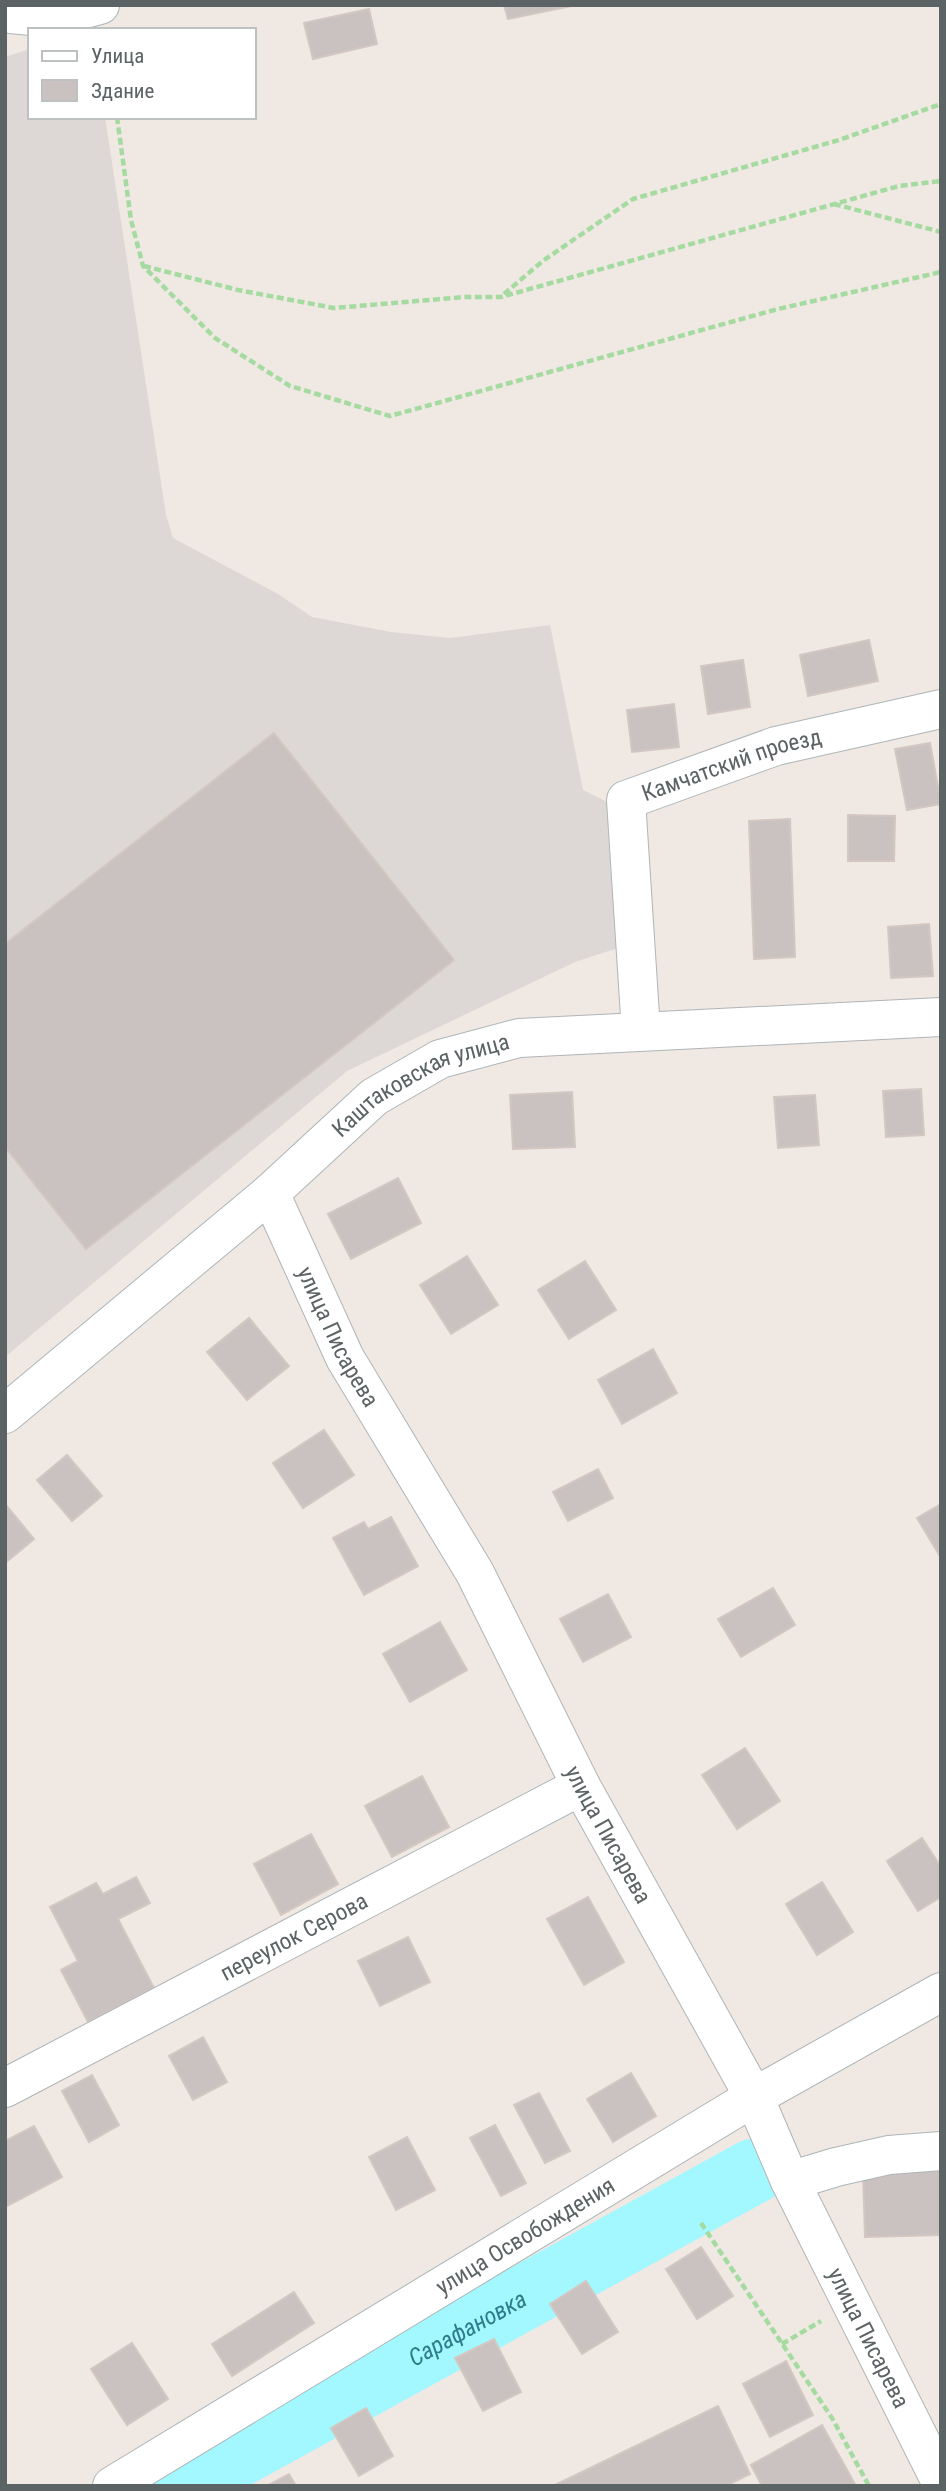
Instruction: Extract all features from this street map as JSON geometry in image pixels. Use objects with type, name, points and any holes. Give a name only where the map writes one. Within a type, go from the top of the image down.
[{"type":"street","points":[[5,6],[11,14],[51,18],[100,5]]},
{"type":"street","name":"Камчатский проезд","points":[[641,1031],[626,800],[776,746],[941,709]]},
{"type":"street","name":"Каштаковская улица","points":[[5,1415],[270,1193],[374,1097],[440,1059],[519,1038],[941,1017]]},
{"type":"street","name":"улица Писарева","points":[[270,1193],[345,1358],[475,1573],[581,1786],[754,2097],[790,2182],[941,2482]]},
{"type":"street","name":"переулок Серова","points":[[5,2088],[581,1786]]},
{"type":"street","name":"улица Освобождения","points":[[112,2486],[754,2097],[941,1992]]},
{"type":"street","points":[[790,2182],[836,2167],[889,2155],[941,2151]]},
{"type":"path","points":[[501,297],[544,260],[633,199],[839,141],[941,104]]},
{"type":"path","points":[[117,119],[131,220],[144,266],[215,338],[290,386],[390,416],[778,309],[941,272]]},
{"type":"path","points":[[144,266],[238,290],[334,307],[465,297],[501,297],[833,204],[899,187],[941,181]]},
{"type":"path","points":[[833,204],[941,232]]},
{"type":"path","points":[[701,2223],[832,2418],[869,2486]]},
{"type":"shaded area","points":[[28,50],[28,119],[105,119],[166,515],[173,538],[278,594],[312,617],[391,632],[450,638],[550,625],[583,790],[609,803],[624,946],[575,962],[347,1071],[5,1357],[5,57]]},
{"type":"building","points":[[504,5],[571,5],[572,6],[508,19]]},
{"type":"building","points":[[369,9],[377,44],[313,59],[304,23]]},
{"type":"building","points":[[869,640],[878,681],[808,696],[800,655]]},
{"type":"building","points":[[743,660],[750,707],[708,714],[701,666]]},
{"type":"building","points":[[674,704],[679,747],[632,752],[627,710]]},
{"type":"building","points":[[274,733],[454,960],[86,1249],[5,1147],[5,944]]},
{"type":"building","points":[[930,743],[941,804],[907,810],[895,749]]},
{"type":"building","points":[[848,815],[895,816],[894,861],[848,861]]},
{"type":"building","points":[[790,819],[795,957],[754,959],[749,821]]},
{"type":"building","points":[[929,924],[933,976],[891,978],[888,927]]},
{"type":"building","points":[[921,1089],[924,1135],[886,1137],[883,1091]]},
{"type":"building","points":[[572,1092],[575,1147],[513,1149],[510,1095]]},
{"type":"building","points":[[815,1095],[819,1145],[778,1148],[774,1097]]},
{"type":"building","points":[[398,1178],[421,1223],[351,1259],[328,1214]]},
{"type":"building","points":[[467,1256],[498,1305],[451,1334],[420,1285]]},
{"type":"building","points":[[585,1261],[616,1310],[569,1339],[538,1290]]},
{"type":"building","points":[[249,1318],[289,1366],[247,1400],[207,1352]]},
{"type":"building","points":[[653,1349],[677,1393],[622,1424],[598,1380]]},
{"type":"building","points":[[324,1430],[354,1475],[303,1508],[273,1463]]},
{"type":"building","points":[[67,1455],[102,1496],[72,1521],[37,1480]]},
{"type":"building","points":[[598,1469],[613,1498],[568,1521],[553,1492]]},
{"type":"building","points":[[5,1504],[34,1539],[5,1563]]},
{"type":"building","points":[[941,1504],[941,1558],[917,1518]]},
{"type":"building","points":[[391,1517],[418,1566],[364,1595],[333,1538],[364,1522],[368,1529]]},
{"type":"building","points":[[773,1588],[795,1625],[741,1657],[718,1619]]},
{"type":"building","points":[[608,1594],[631,1637],[583,1662],[560,1619]]},
{"type":"building","points":[[440,1622],[467,1670],[410,1702],[383,1654]]},
{"type":"building","points":[[745,1748],[780,1801],[737,1829],[702,1775]]},
{"type":"building","points":[[422,1776],[449,1827],[392,1857],[365,1806]]},
{"type":"building","points":[[311,1834],[338,1884],[281,1915],[254,1864]]},
{"type":"building","points":[[922,1838],[941,1867],[941,1897],[918,1911],[887,1861]]},
{"type":"building","points":[[136,1877],[150,1903],[118,1919],[154,1988],[88,2022],[61,1970],[78,1961],[50,1907],[96,1883],[103,1894]]},
{"type":"building","points":[[822,1882],[853,1932],[817,1955],[786,1904]]},
{"type":"building","points":[[588,1897],[624,1962],[584,1985],[547,1919]]},
{"type":"building","points":[[408,1937],[430,1982],[380,2006],[358,1961]]},
{"type":"building","points":[[203,2037],[227,2082],[193,2100],[169,2056]]},
{"type":"building","points":[[631,2073],[656,2116],[613,2142],[587,2099]]},
{"type":"building","points":[[92,2075],[119,2125],[89,2142],[62,2091]]},
{"type":"building","points":[[539,2093],[570,2151],[545,2163],[514,2105]]},
{"type":"building","points":[[495,2125],[526,2183],[501,2196],[470,2138]]},
{"type":"building","points":[[34,2126],[62,2177],[5,2207],[5,2141]]},
{"type":"building","points":[[407,2137],[435,2190],[396,2210],[369,2157]]},
{"type":"building","points":[[941,2170],[941,2235],[865,2237],[863,2172]]},
{"type":"building","points":[[701,2247],[733,2296],[697,2319],[666,2269]]},
{"type":"building","points":[[586,2281],[618,2332],[582,2354],[550,2304]]},
{"type":"building","points":[[294,2292],[314,2323],[232,2376],[212,2344]]},
{"type":"building","points":[[494,2339],[521,2392],[483,2411],[455,2358]]},
{"type":"building","points":[[132,2343],[168,2399],[127,2425],[91,2369]]},
{"type":"building","points":[[786,2361],[813,2415],[770,2437],[743,2384]]},
{"type":"building","points":[[718,2406],[750,2474],[726,2486],[553,2486]]},
{"type":"building","points":[[366,2408],[393,2456],[359,2476],[331,2428]]},
{"type":"building","points":[[822,2425],[856,2486],[762,2486],[751,2465]]},
{"type":"building","points":[[289,2474],[296,2486],[267,2486]]},
{"type":"waterway","name":"Сарафановка","points":[[181,2486],[754,2171]]}]
